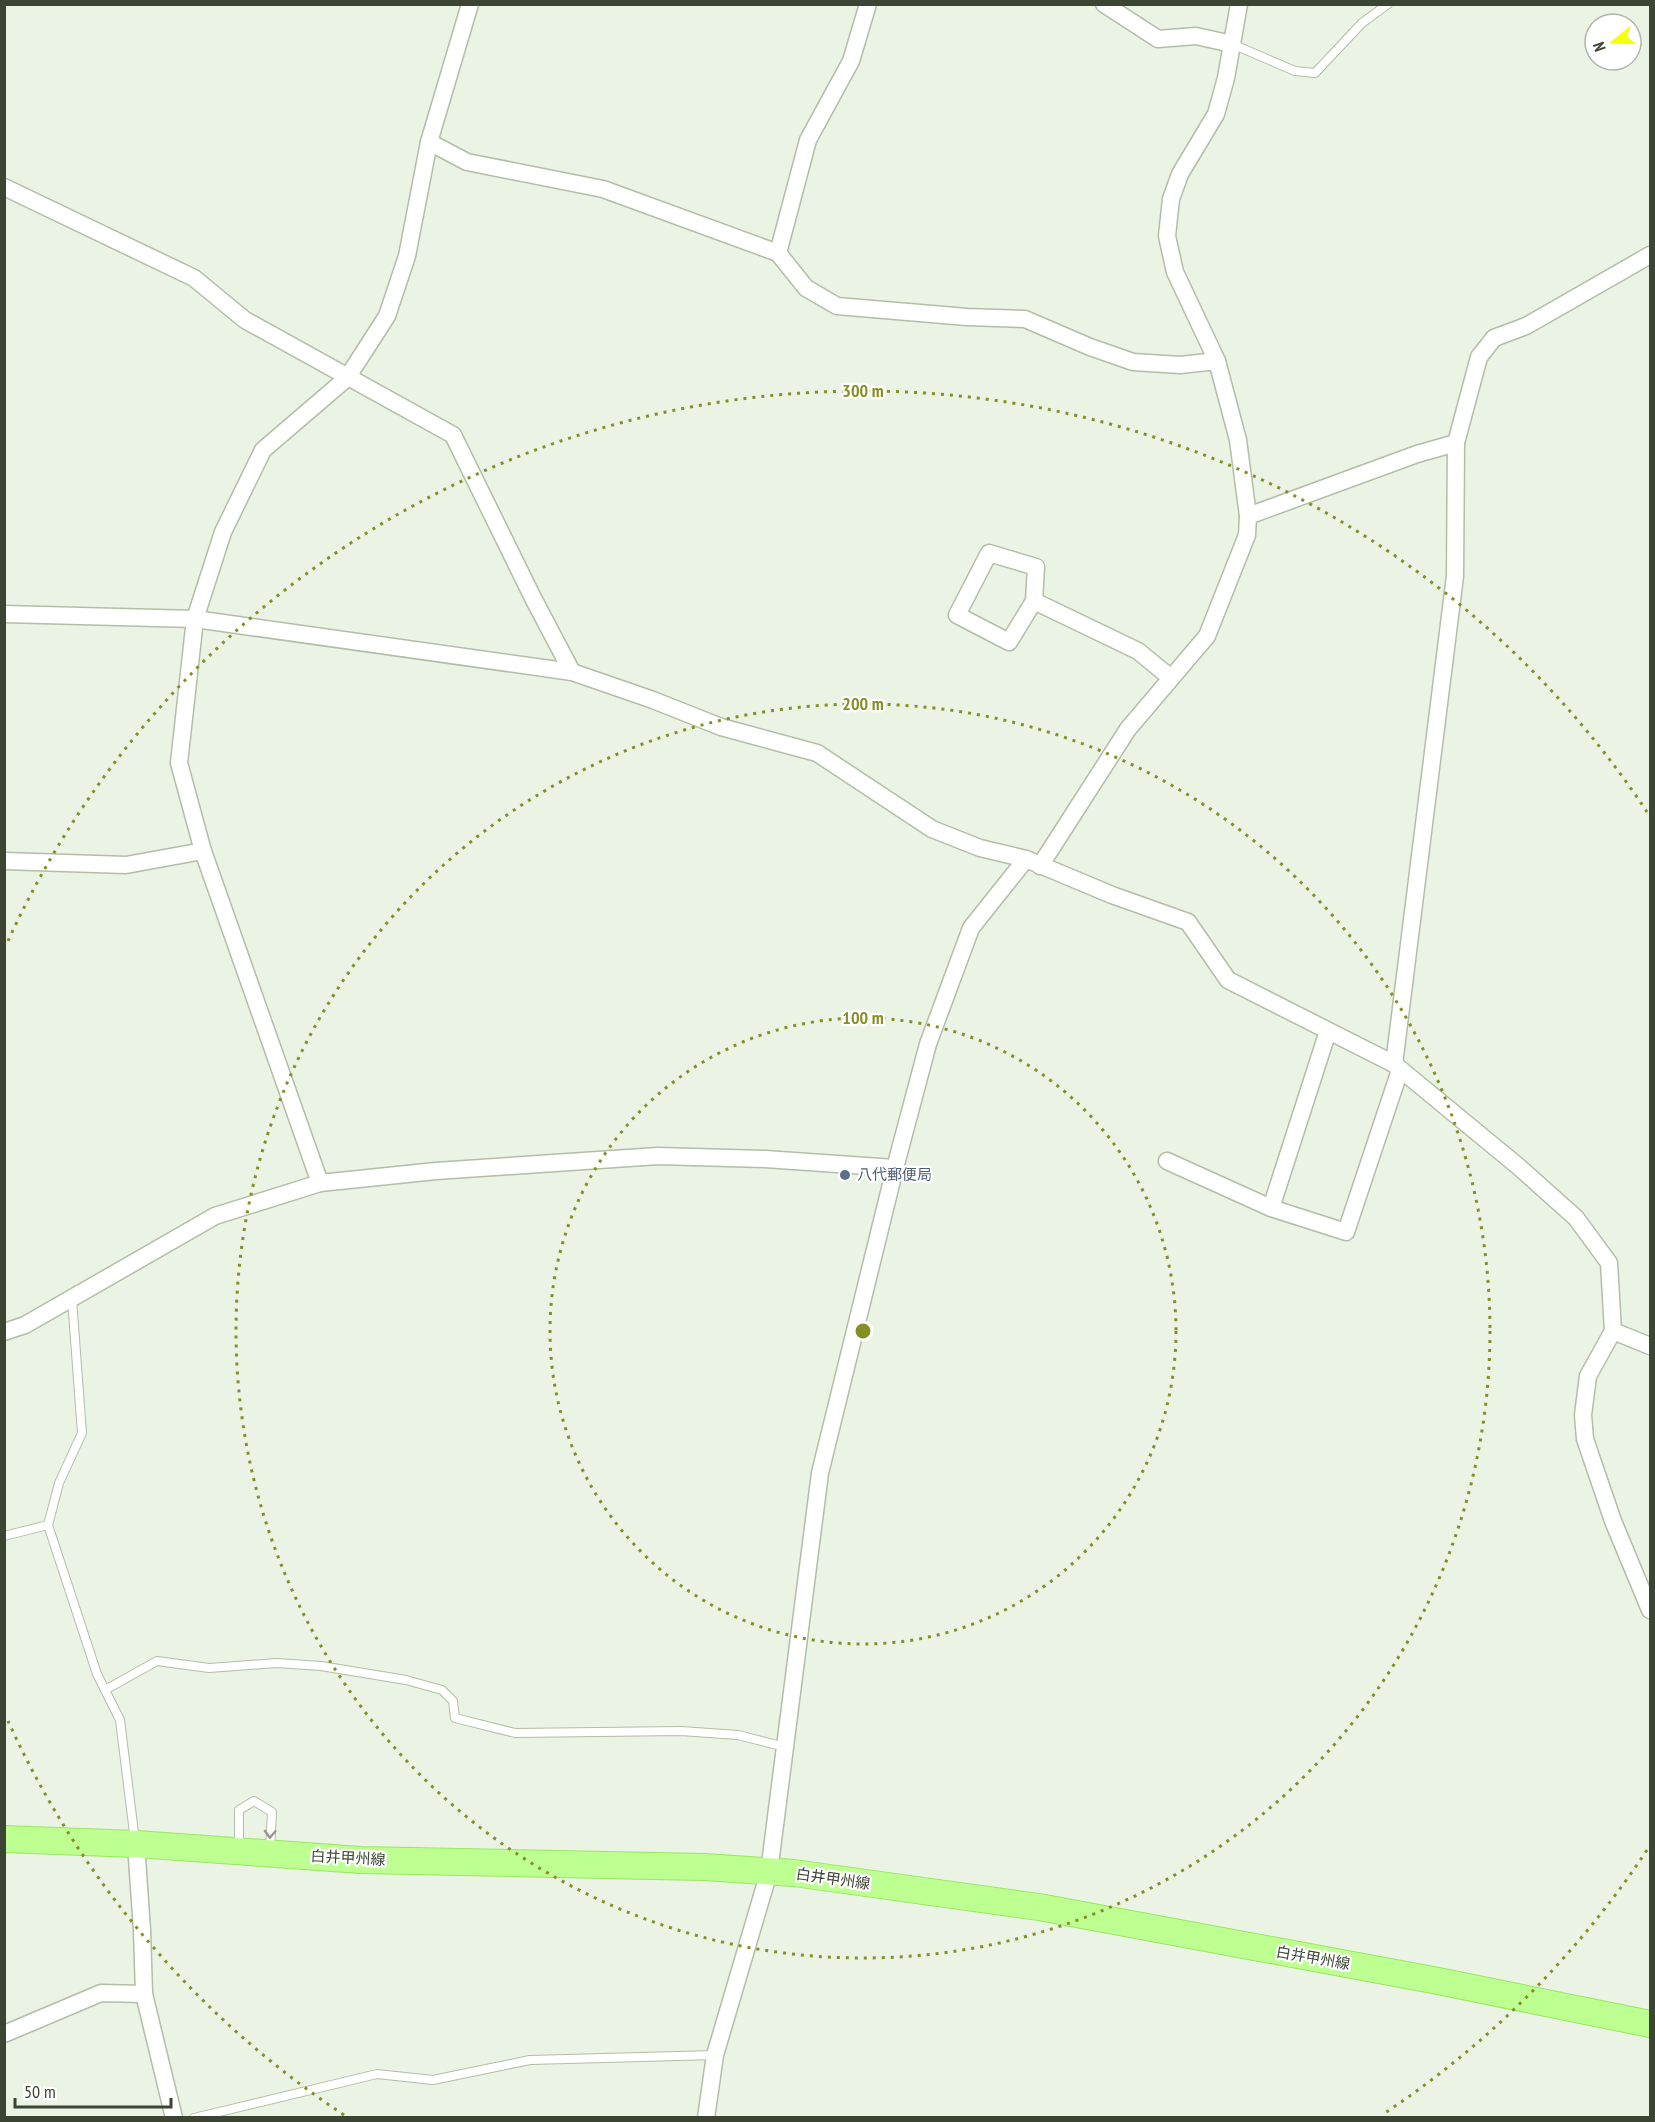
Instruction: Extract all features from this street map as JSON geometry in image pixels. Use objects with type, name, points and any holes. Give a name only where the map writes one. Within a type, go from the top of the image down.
[{"type":"main road","name":"白井甲州線","points":[[4,1839],[136,1844],[361,1860],[704,1868],[794,1873],[1039,1907],[1422,1978],[1650,2024]]},
{"type":"street","points":[[320,1183],[203,850],[179,763],[195,619],[224,532],[263,450],[347,378],[387,316],[407,256],[429,142],[470,4]]},
{"type":"street","points":[[778,253],[808,140],[851,61],[868,4]]},
{"type":"street","points":[[1104,4],[1158,39],[1196,36],[1232,44]]},
{"type":"street","points":[[706,2118],[715,2055],[769,1872],[820,1473],[928,1044],[970,928],[1033,862],[1128,729],[1207,636],[1247,535],[1248,516],[1238,440],[1216,361],[1175,272],[1167,236],[1171,199],[1180,174],[1216,114],[1226,78],[1239,4]]},
{"type":"street","points":[[429,142],[467,162],[603,189],[778,253],[806,288],[837,306],[967,317],[1025,319],[1090,347],[1133,362],[1180,365],[1216,361]]},
{"type":"street","points":[[4,187],[194,278],[245,320],[453,435],[532,598],[572,672]]},
{"type":"street","points":[[1167,1161],[1272,1208],[1346,1232],[1397,1067],[1455,576],[1456,443],[1479,357],[1494,338],[1526,326],[1650,255]]},
{"type":"street","points":[[1248,516],[1417,454],[1456,443]]},
{"type":"street","points":[[988,553],[1036,567],[1034,601],[1009,642],[957,615],[988,553]]},
{"type":"street","points":[[1034,601],[1138,651],[1171,678]]},
{"type":"street","points":[[4,614],[195,619],[572,672],[653,700],[721,728],[817,753],[932,829],[980,848],[1033,862],[1188,922],[1228,980],[1397,1067],[1519,1167],[1576,1218],[1609,1263],[1613,1331],[1588,1376],[1583,1415],[1585,1439],[1613,1521],[1650,1610]]},
{"type":"street","points":[[4,861],[126,865],[203,850]]},
{"type":"street","points":[[1272,1208],[1328,1030]]},
{"type":"street","points":[[4,1332],[25,1325],[215,1216],[320,1183],[436,1171],[658,1156],[765,1159],[895,1168]]},
{"type":"street","points":[[1613,1331],[1650,1346]]},
{"type":"street","points":[[136,1844],[144,1994],[174,2118]]},
{"type":"street","points":[[4,2034],[101,1993],[144,1994]]},
{"type":"lane","points":[[1232,44],[1296,71],[1315,73],[1362,23],[1388,4]]},
{"type":"lane","points":[[72,1299],[82,1433],[59,1483],[48,1525],[97,1674],[120,1720],[136,1844]]},
{"type":"lane","points":[[4,1536],[48,1525]]},
{"type":"lane","points":[[105,1690],[157,1661],[209,1668],[277,1663],[321,1666],[406,1680],[442,1690],[453,1701],[455,1718],[516,1733],[681,1731],[738,1735],[785,1747]]},
{"type":"lane","points":[[239,1851],[239,1810],[254,1801],[272,1812],[270,1853]]},
{"type":"lane","points":[[194,2118],[377,2073],[433,2080],[530,2060],[715,2055]]},
{"type":"place","name":"八代郵便局","points":[[845,1175]]}]
